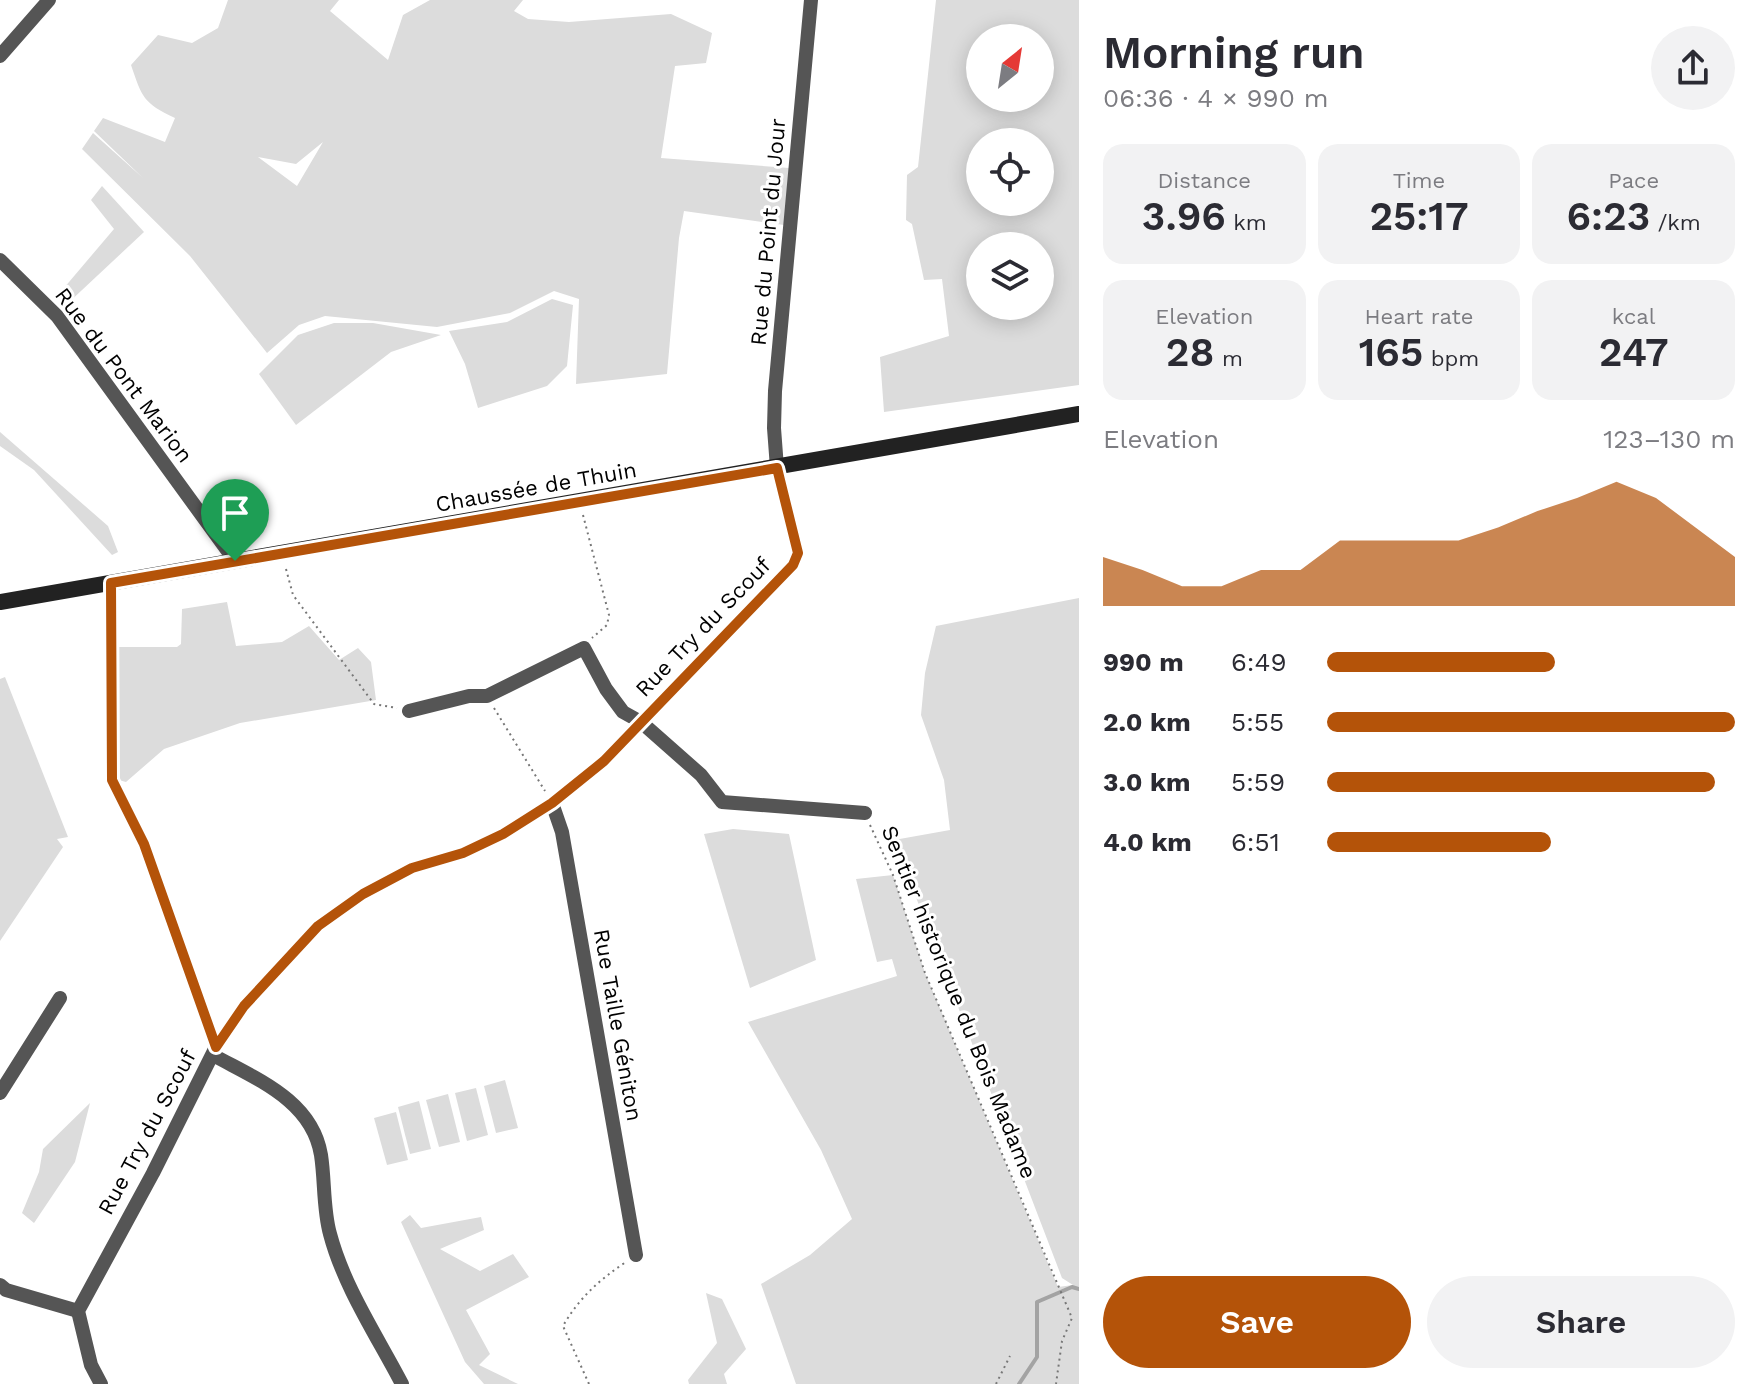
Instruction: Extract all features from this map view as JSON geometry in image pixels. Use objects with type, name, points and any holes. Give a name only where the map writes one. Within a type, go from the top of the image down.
[{"type":"main road","name":"Chaussée de Thuin","points":[[0,602],[1079,414]]},
{"type":"street","points":[[0,56],[49,0]]},
{"type":"street","name":"Rue du Point du Jour","points":[[777,468],[775,391],[811,0]]},
{"type":"street","name":"Rue du Pont Marion","points":[[0,260],[57,316],[235,561]]},
{"type":"street","name":"Rue Try du Scouf","points":[[78,1311],[215,1051],[244,1006],[318,926],[363,894],[412,868],[463,853],[503,834],[552,803],[604,761],[793,565],[798,553],[777,468]]},
{"type":"street","points":[[409,711],[469,696],[487,696],[584,648]]},
{"type":"street","name":"Rue Try du Scouf","points":[[584,648],[606,689],[623,712],[641,722],[701,775],[722,802],[865,813]]},
{"type":"street","name":"Rue Taille Géniton","points":[[552,803],[562,832],[636,1255]]},
{"type":"street","points":[[0,1093],[60,998]]},
{"type":"street","points":[[215,1051],[290,1099],[314,1128],[321,1152],[330,1234],[352,1289],[402,1384]]},
{"type":"street","points":[[0,1285],[6,1290],[78,1311],[91,1365],[101,1384]]},
{"type":"path","points":[[579,501],[609,620],[584,648]]},
{"type":"path","points":[[282,553],[293,595],[374,704],[409,711]]},
{"type":"path","points":[[111,583],[112,780],[144,844],[215,1051]]},
{"type":"path","points":[[487,696],[552,803]]},
{"type":"path","name":"Sentier historique du Bois Madame","points":[[865,813],[893,875],[925,973],[1072,1318],[1062,1341],[1056,1384]]},
{"type":"path","points":[[589,1384],[563,1326],[574,1307],[598,1281],[636,1255]]},
{"type":"path","points":[[996,1384],[1010,1356]]},
{"type":"shaded area","points":[[228,0],[339,0],[330,11],[388,60],[403,15],[430,0],[523,0],[514,11],[528,19],[569,22],[671,14],[712,33],[706,63],[675,66],[661,158],[789,168],[784,225],[684,211],[667,374],[576,384],[579,299],[554,291],[510,313],[437,327],[325,316],[299,325],[267,353],[190,256],[82,149],[93,133],[143,178],[94,131],[103,118],[165,142],[175,118],[145,98],[131,65],[158,35],[192,43],[218,28]],"holes":[[[323,142],[297,186],[258,157],[296,164]]]},
{"type":"shaded area","points":[[936,0],[1079,0],[1079,385],[884,412],[880,357],[949,336],[942,279],[924,280],[912,224],[906,220],[907,175],[918,167]]},
{"type":"shaded area","points":[[102,186],[144,232],[66,305],[58,295],[114,229],[91,200]]},
{"type":"shaded area","points":[[552,299],[573,305],[567,366],[547,386],[478,408],[465,364],[449,331],[507,322]]},
{"type":"shaded area","points":[[334,323],[373,323],[441,335],[391,352],[296,425],[259,374],[298,335]]},
{"type":"shaded area","points":[[0,432],[108,526],[118,552],[112,555],[34,470],[0,446]]},
{"type":"shaded area","points":[[1079,598],[1079,1384],[796,1384],[761,1284],[810,1255],[852,1219],[821,1150],[748,1022],[897,976],[892,959],[877,962],[856,879],[893,875],[925,973],[1058,1287],[1073,1285],[1062,1278],[894,840],[950,830],[944,780],[921,715],[925,673],[936,626]]},
{"type":"shaded area","points":[[227,602],[236,646],[282,642],[309,626],[339,660],[358,648],[371,662],[376,700],[240,723],[164,749],[126,782],[115,779],[117,647],[177,647],[181,644],[182,609]]},
{"type":"shaded area","points":[[5,677],[68,837],[57,839],[63,847],[0,941],[0,679]]},
{"type":"shaded area","points":[[733,829],[789,834],[816,960],[750,988],[704,834]]},
{"type":"shaded area","points":[[505,1080],[518,1128],[496,1133],[484,1086]]},
{"type":"shaded area","points":[[476,1088],[488,1135],[467,1141],[455,1093]]},
{"type":"shaded area","points":[[448,1094],[460,1142],[439,1147],[426,1100]]},
{"type":"shaded area","points":[[419,1101],[431,1149],[410,1154],[398,1107]]},
{"type":"shaded area","points":[[90,1103],[75,1162],[34,1223],[22,1213],[39,1172],[43,1149]]},
{"type":"shaded area","points":[[396,1112],[408,1160],[387,1165],[374,1118]]},
{"type":"shaded area","points":[[410,1215],[421,1228],[481,1217],[484,1230],[440,1249],[480,1271],[513,1254],[529,1277],[466,1310],[490,1354],[479,1365],[518,1384],[484,1384],[465,1362],[401,1222]]},
{"type":"shaded area","points":[[706,1293],[722,1299],[746,1349],[724,1374],[727,1384],[689,1384],[688,1380],[717,1343]]},
{"type":"waterway","points":[[1019,1384],[1037,1357],[1037,1302],[1072,1287],[1079,1289]]},
{"type":"route","points":[[777,468],[798,553],[793,565],[604,761],[552,803],[503,834],[463,853],[412,868],[363,894],[318,926],[244,1006],[216,1047],[144,844],[112,780],[111,583],[235,561],[777,468]]}]
